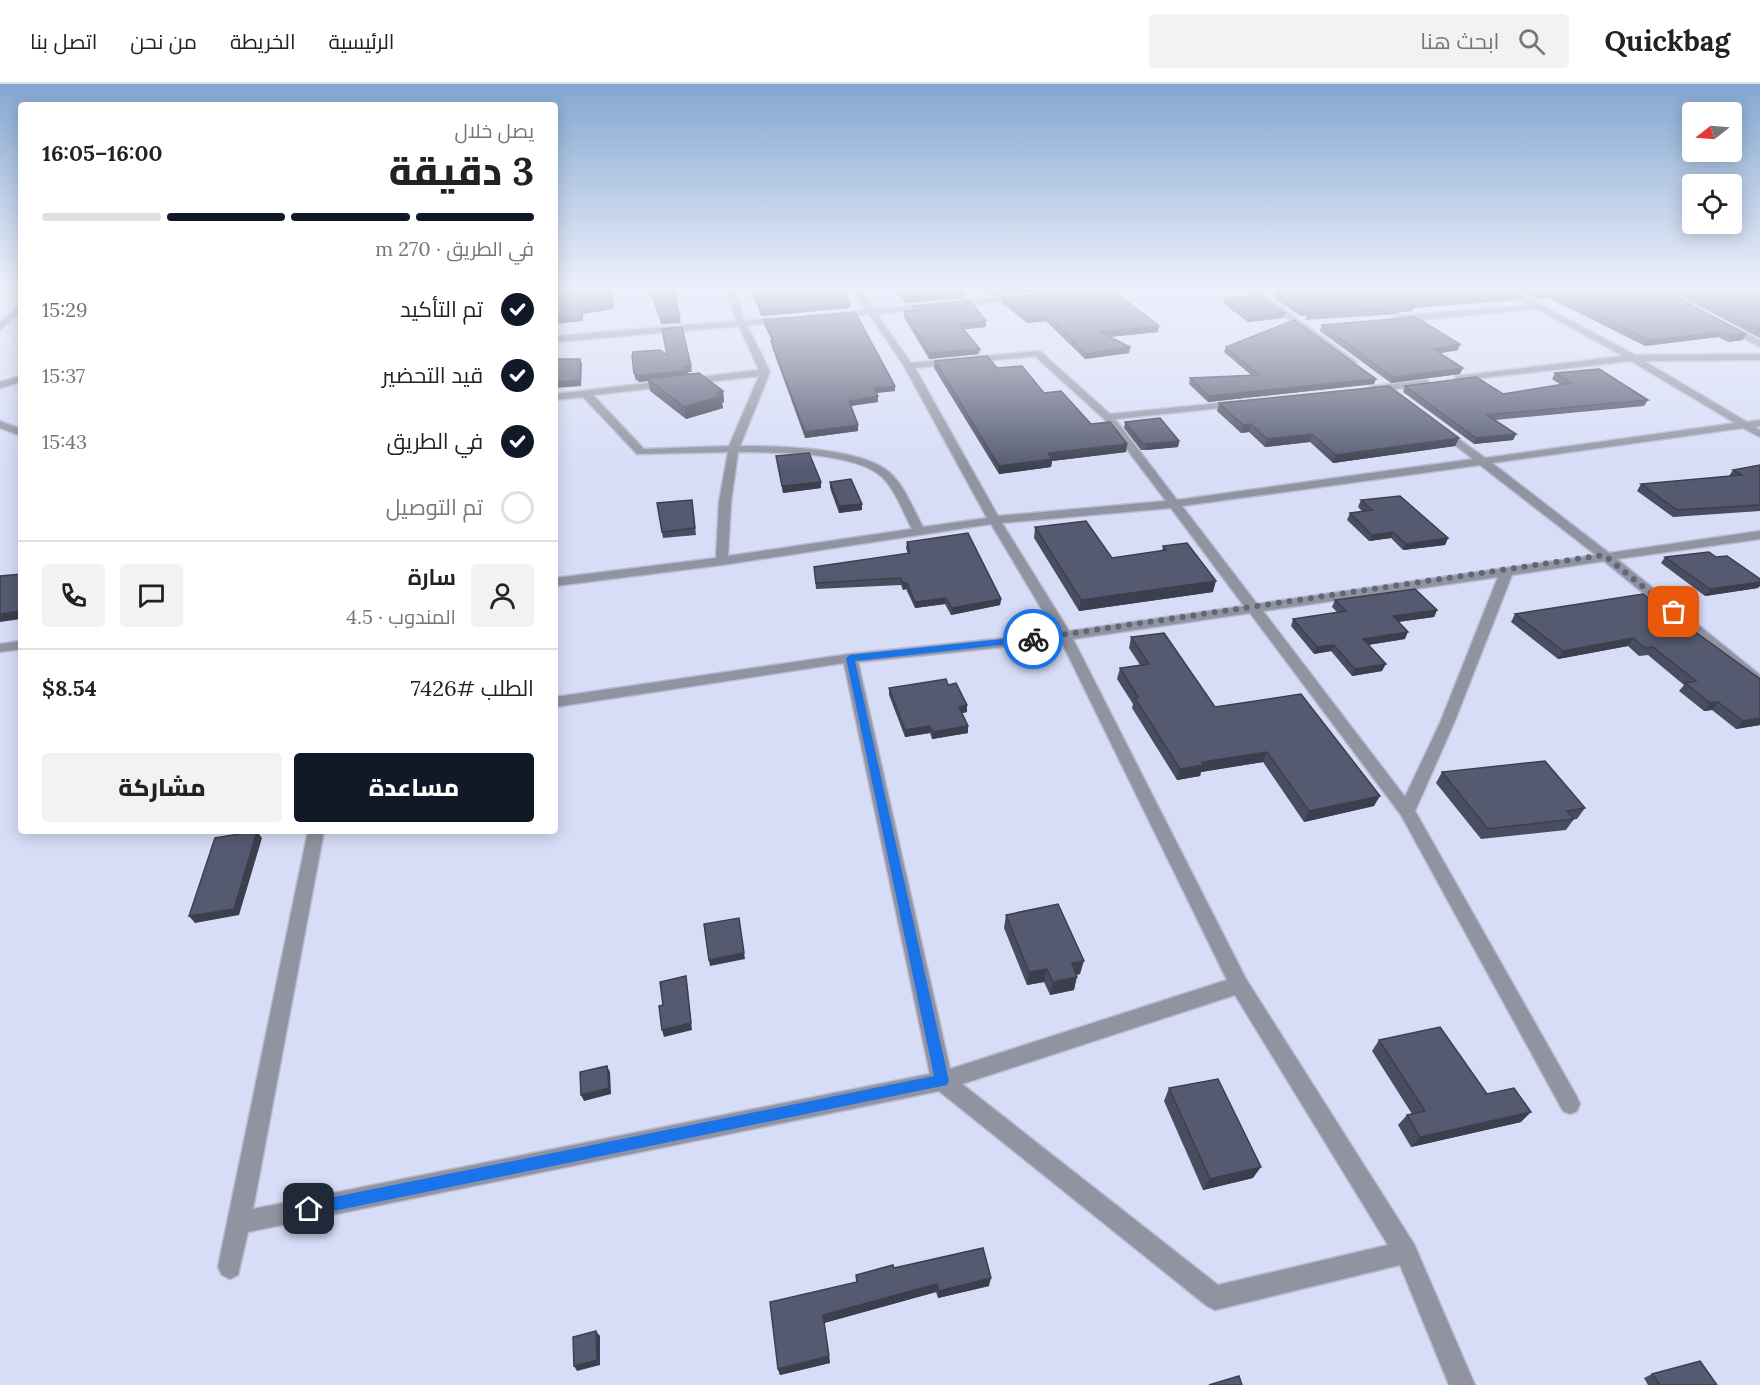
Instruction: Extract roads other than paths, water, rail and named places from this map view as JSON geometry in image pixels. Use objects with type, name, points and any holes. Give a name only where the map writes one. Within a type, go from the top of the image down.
[{"type":"street","points":[[722,561],[725,502],[734,447],[765,372],[754,349]]},
{"type":"street","points":[[897,349],[909,366],[994,520],[1065,636],[1239,985],[1406,1252],[1462,1385]]},
{"type":"street","points":[[1338,349],[1404,401]]},
{"type":"street","points":[[1615,349],[1760,434]]},
{"type":"street","points":[[909,366],[1037,353],[1108,417],[1407,811],[1570,1104]]},
{"type":"street","points":[[1445,381],[1633,358],[1760,357]]},
{"type":"street","points":[[558,397],[765,372]]},
{"type":"street","points":[[0,385],[18,380]]},
{"type":"street","points":[[1363,390],[1433,382]]},
{"type":"street","points":[[0,385],[18,384]]},
{"type":"street","points":[[586,394],[641,452],[734,447],[837,456],[861,463],[883,473],[919,530]]},
{"type":"street","points":[[1108,417],[1247,402]]},
{"type":"street","points":[[1430,421],[1604,555],[1760,682]]},
{"type":"street","points":[[558,582],[722,561],[994,520],[1172,504],[1760,423]]},
{"type":"street","points":[[0,424],[18,432]]},
{"type":"street","points":[[558,702],[850,658],[1065,636],[1604,555],[1760,535]]},
{"type":"street","points":[[1407,811],[1447,723],[1507,571]]},
{"type":"street","points":[[0,648],[18,645]]},
{"type":"street","points":[[850,658],[942,1081],[1215,1298],[1406,1252]]},
{"type":"street","points":[[230,1267],[315,834]]},
{"type":"street","points":[[238,1223],[942,1081],[1239,985]]}]
